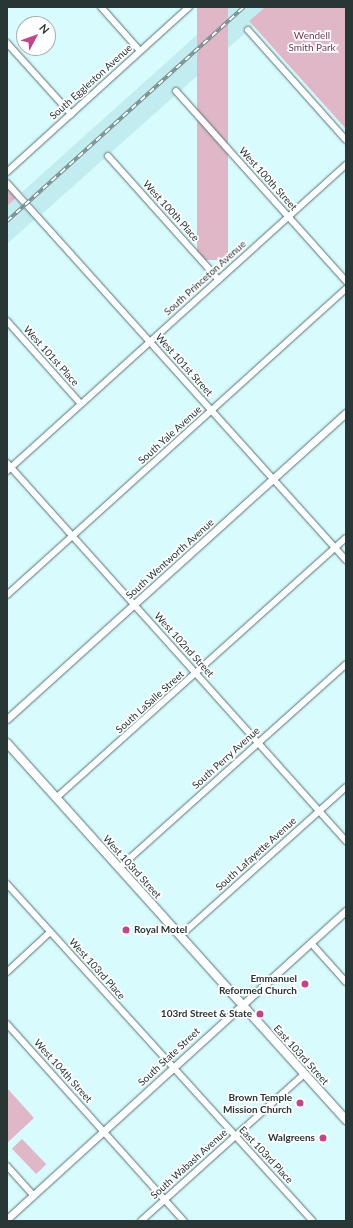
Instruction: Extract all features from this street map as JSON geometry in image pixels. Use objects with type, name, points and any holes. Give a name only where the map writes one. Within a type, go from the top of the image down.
[{"type":"main road","name":"West 103rd Street","points":[[7,743],[241,1004]]},
{"type":"main road","name":"East 103rd Street","points":[[241,1004],[346,1120]]},
{"type":"street","points":[[101,7],[140,51]]},
{"type":"street","name":"South Eggleston Avenue","points":[[7,172],[189,7]]},
{"type":"street","points":[[248,30],[346,140]]},
{"type":"street","points":[[7,43],[71,114]]},
{"type":"street","name":"West 100th Street","points":[[176,91],[346,281]]},
{"type":"street","name":"West 100th Place","points":[[108,156],[219,280]]},
{"type":"street","name":"South Princeton Avenue","points":[[8,467],[81,404],[346,165]]},
{"type":"street","name":"West 101st Street","points":[[7,183],[346,560]]},
{"type":"street","name":"South Yale Avenue","points":[[7,596],[346,289]]},
{"type":"street","name":"West 101st Place","points":[[7,321],[81,404]]},
{"type":"street","name":"South Wentworth Avenue","points":[[7,719],[346,413]]},
{"type":"street","name":"West 102nd Street","points":[[8,467],[73,536],[346,841]]},
{"type":"street","name":"South LaSalle Street","points":[[56,798],[197,674],[346,538]]},
{"type":"street","name":"South Perry Avenue","points":[[119,868],[346,664]]},
{"type":"street","name":"South Lafayette Avenue","points":[[180,936],[346,787]]},
{"type":"street","name":"West 103rd Place","points":[[7,884],[172,1068]]},
{"type":"street","name":"South State Street","points":[[7,1219],[241,1004],[346,911]]},
{"type":"street","points":[[7,972],[50,932]]},
{"type":"street","points":[[311,943],[346,982]]},
{"type":"street","name":"West 104th Street","points":[[7,1024],[184,1221]]},
{"type":"street","name":"East 103rd Place","points":[[172,1068],[313,1221]]},
{"type":"street","name":"South Wabash Avenue","points":[[141,1221],[304,1074]]},
{"type":"street","points":[[7,1166],[33,1195]]},
{"type":"shaded area","points":[[228,7],[265,7],[249,21],[253,26],[42,214],[22,192]]},
{"type":"shaded area","points":[[16,198],[35,219],[7,244],[7,206]]},
{"type":"green space","points":[[197,7],[228,7],[228,260],[197,260]]},
{"type":"green space","name":"Wendell Smith Park","points":[[265,7],[346,7],[346,129],[249,21]]},
{"type":"green space","points":[[7,188],[16,198],[7,206]]},
{"type":"green space","points":[[7,1088],[34,1118],[7,1143]]},
{"type":"green space","points":[[22,1139],[46,1164],[36,1174],[12,1149]]},
{"type":"railway","points":[[7,221],[244,7]]},
{"type":"place","name":"Royal Motel","points":[[126,930]]},
{"type":"place","name":"Emmanuel Reformed Church","points":[[305,984]]},
{"type":"place","name":"103rd Street & State","points":[[260,1014]]},
{"type":"place","name":"Brown Temple Mission Church","points":[[300,1103]]},
{"type":"place","name":"Walgreens","points":[[323,1138]]}]
